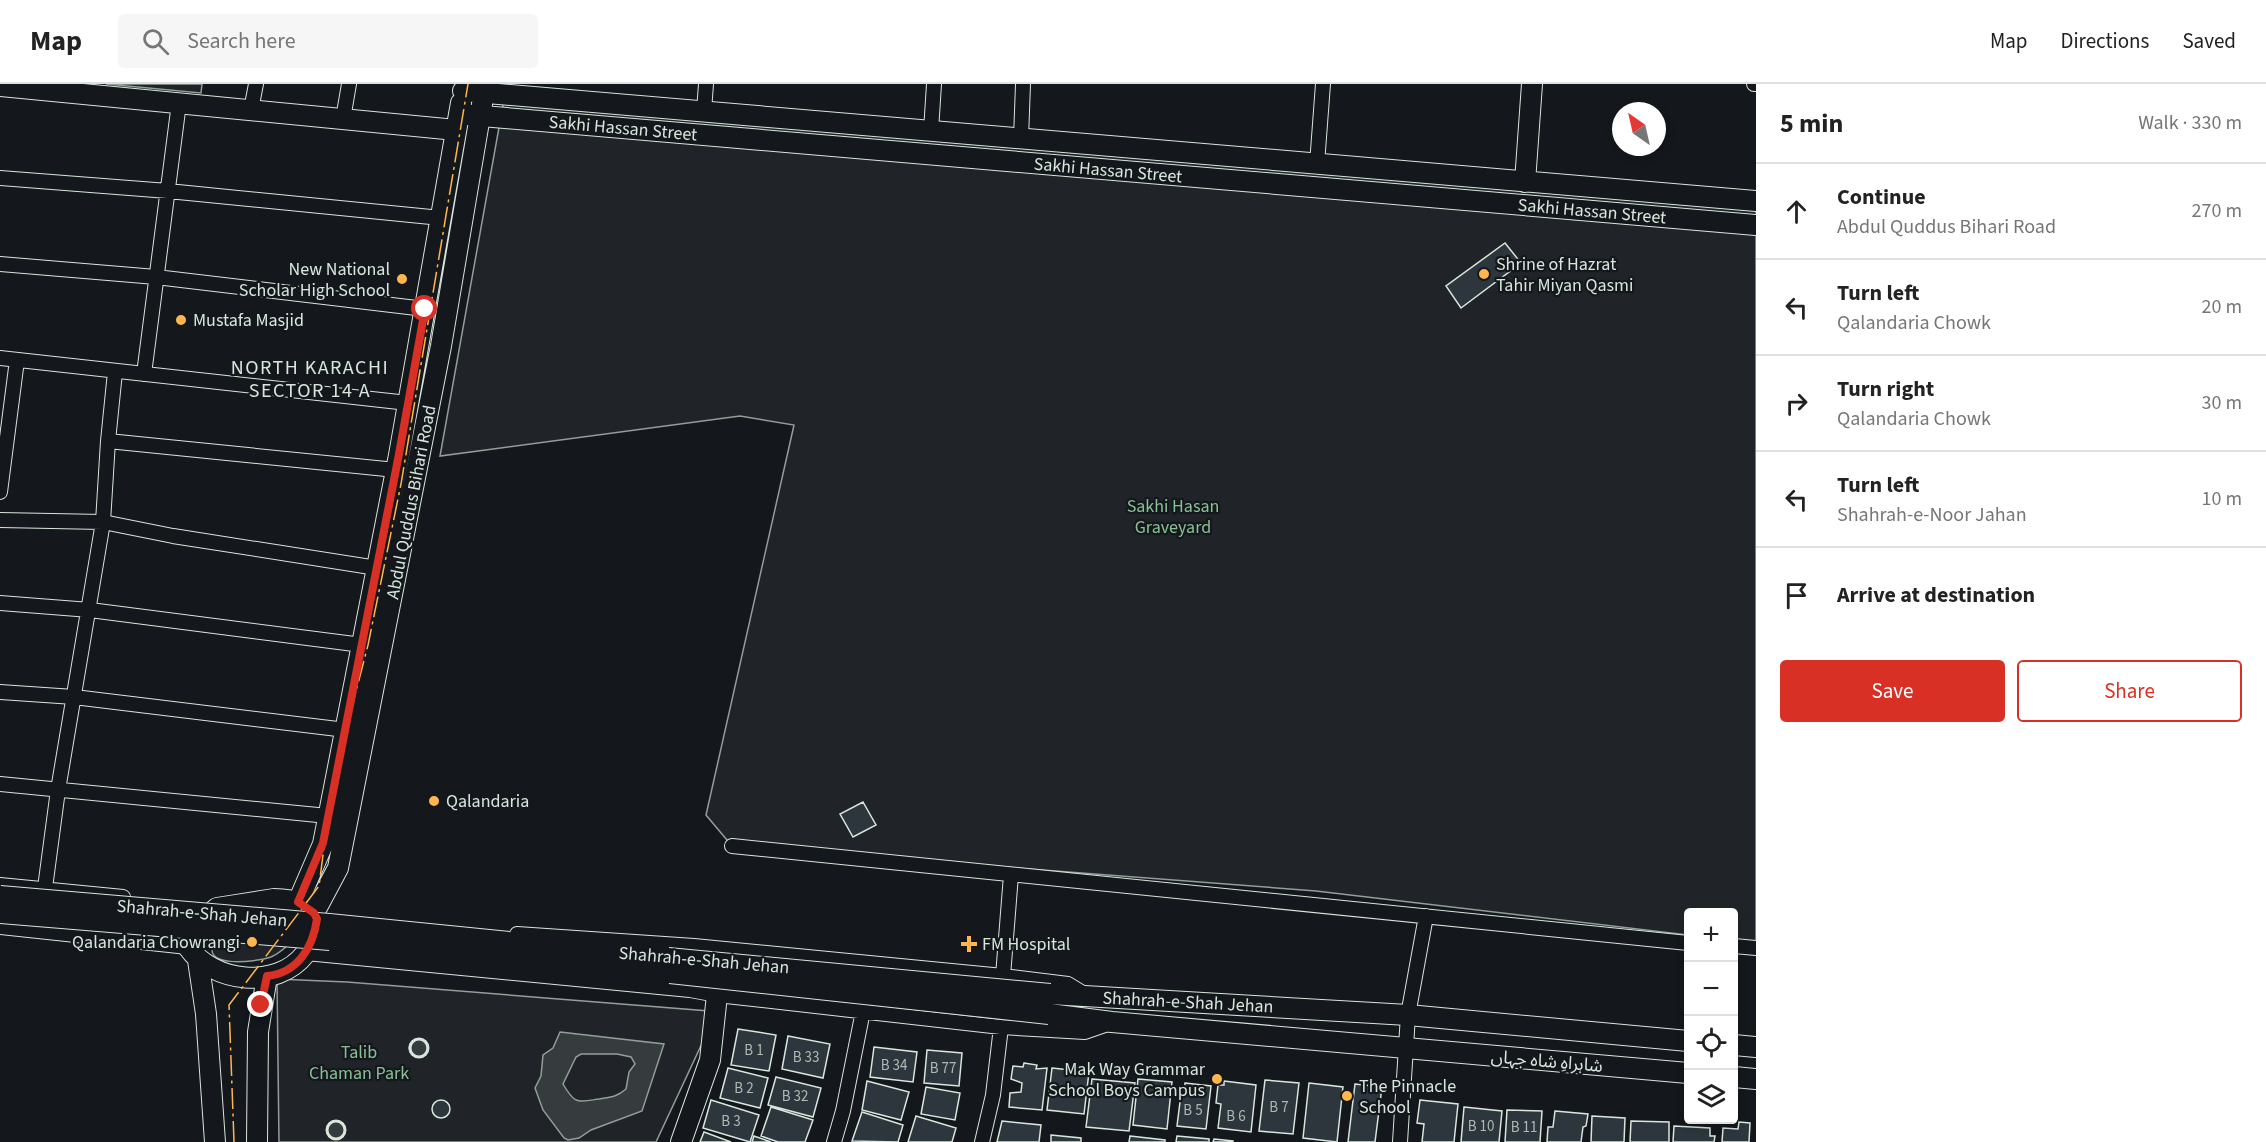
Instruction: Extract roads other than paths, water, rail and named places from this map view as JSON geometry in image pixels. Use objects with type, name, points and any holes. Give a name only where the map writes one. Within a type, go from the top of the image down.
[{"type":"main road","points":[[1525,182],[1532,84]]},
{"type":"main road","name":"Sakhi Hassan Street","points":[[0,86],[343,119],[458,122],[480,116],[1756,225]]},
{"type":"main road","name":"Sakhi Hassan Street","points":[[464,88],[485,88],[704,111],[1020,139],[1756,201]]},
{"type":"main road","name":"Abdul Quddus Bihari Road","points":[[310,911],[396,470],[464,88]]},
{"type":"main road","name":"Abdul Quddus Bihari Road","points":[[310,911],[338,868],[441,346],[485,88]]},
{"type":"main road","name":"Shahrah-e-Shah Jehan","points":[[0,896],[329,924],[1050,1004],[1112,1023],[1405,1048]]},
{"type":"main road","points":[[193,954],[218,972],[236,976],[279,975],[306,953],[314,937],[310,911],[274,899],[217,908],[190,932],[193,954],[206,1014],[215,1142]]},
{"type":"main road","name":"Shahrah-e-Shah Jehan","points":[[0,913],[1050,1004],[1089,997],[1408,1015]]},
{"type":"main road","points":[[257,1142],[258,1032],[267,976]]},
{"type":"main road","points":[[681,1142],[710,1060],[717,995]]},
{"type":"main road","name":"شاہراہِ شاہ جہاں","points":[[1408,1015],[1684,1041]]},
{"type":"main road","points":[[1738,1045],[1756,1047]]},
{"type":"main road","name":"شاہراہِ شاہ جہاں","points":[[1405,1048],[1684,1073]]},
{"type":"main road","points":[[1738,1077],[1756,1079]]},
{"type":"street","points":[[252,110],[256,84]]},
{"type":"street","points":[[343,119],[349,84]]},
{"type":"street","points":[[704,111],[706,84]]},
{"type":"street","points":[[931,131],[934,84]]},
{"type":"street","points":[[1020,139],[1023,84]]},
{"type":"street","points":[[1317,164],[1323,84]]},
{"type":"street","points":[[144,374],[179,103]]},
{"type":"street","points":[[0,178],[168,190],[441,218]]},
{"type":"street","points":[[0,264],[156,277],[425,309]]},
{"type":"street","points":[[0,358],[408,403]]},
{"type":"street","points":[[0,492],[17,360]]},
{"type":"street","points":[[45,888],[58,790],[103,522],[115,372]]},
{"type":"street","points":[[108,441],[396,470]]},
{"type":"street","points":[[0,520],[103,522],[173,536],[377,568]]},
{"type":"street","points":[[0,603],[90,610],[362,645]]},
{"type":"street","points":[[0,692],[74,697],[346,730]]},
{"type":"street","points":[[0,784],[328,816]]},
{"type":"street","points":[[732,846],[1684,942]]},
{"type":"street","points":[[1003,976],[1011,875]]},
{"type":"street","points":[[0,885],[217,908]]},
{"type":"street","points":[[310,911],[1003,976],[1068,984],[1089,997]]},
{"type":"street","points":[[1400,1142],[1408,1015],[1426,916]]},
{"type":"street","points":[[0,927],[193,954]]},
{"type":"street","points":[[690,990],[694,946]]},
{"type":"street","points":[[1738,946],[1756,948]]},
{"type":"street","points":[[306,953],[690,990],[1001,1027],[1085,1032],[1112,1023]]},
{"type":"street","points":[[834,1142],[843,1111],[863,1011]]},
{"type":"street","points":[[982,1142],[993,1095],[1001,1027]]},
{"type":"place","name":"Shrine of Hazrat Tahir Miyan Qasmi","points":[[1484,274]]},
{"type":"place","name":"New National Scholar High School","points":[[402,279]]},
{"type":"place","name":"Mustafa Masjid","points":[[181,320]]},
{"type":"place","name":"Qalandaria","points":[[434,801]]},
{"type":"place","name":"Qalandaria Chowrangi","points":[[252,942]]},
{"type":"place","name":"FM Hospital","points":[[969,944]]},
{"type":"place","name":"Mak Way Grammar School Boys Campus","points":[[1217,1079]]},
{"type":"place","name":"The Pinnacle School","points":[[1347,1096]]},
{"type":"district","name":"NORTH KARACHI SECTOR 14 A","points":[[310,378]]},
{"type":"park label","name":"Sakhi Hasan Graveyard","points":[[1173,516]]},
{"type":"park label","name":"Talib Chaman Park","points":[[359,1062]]}]
